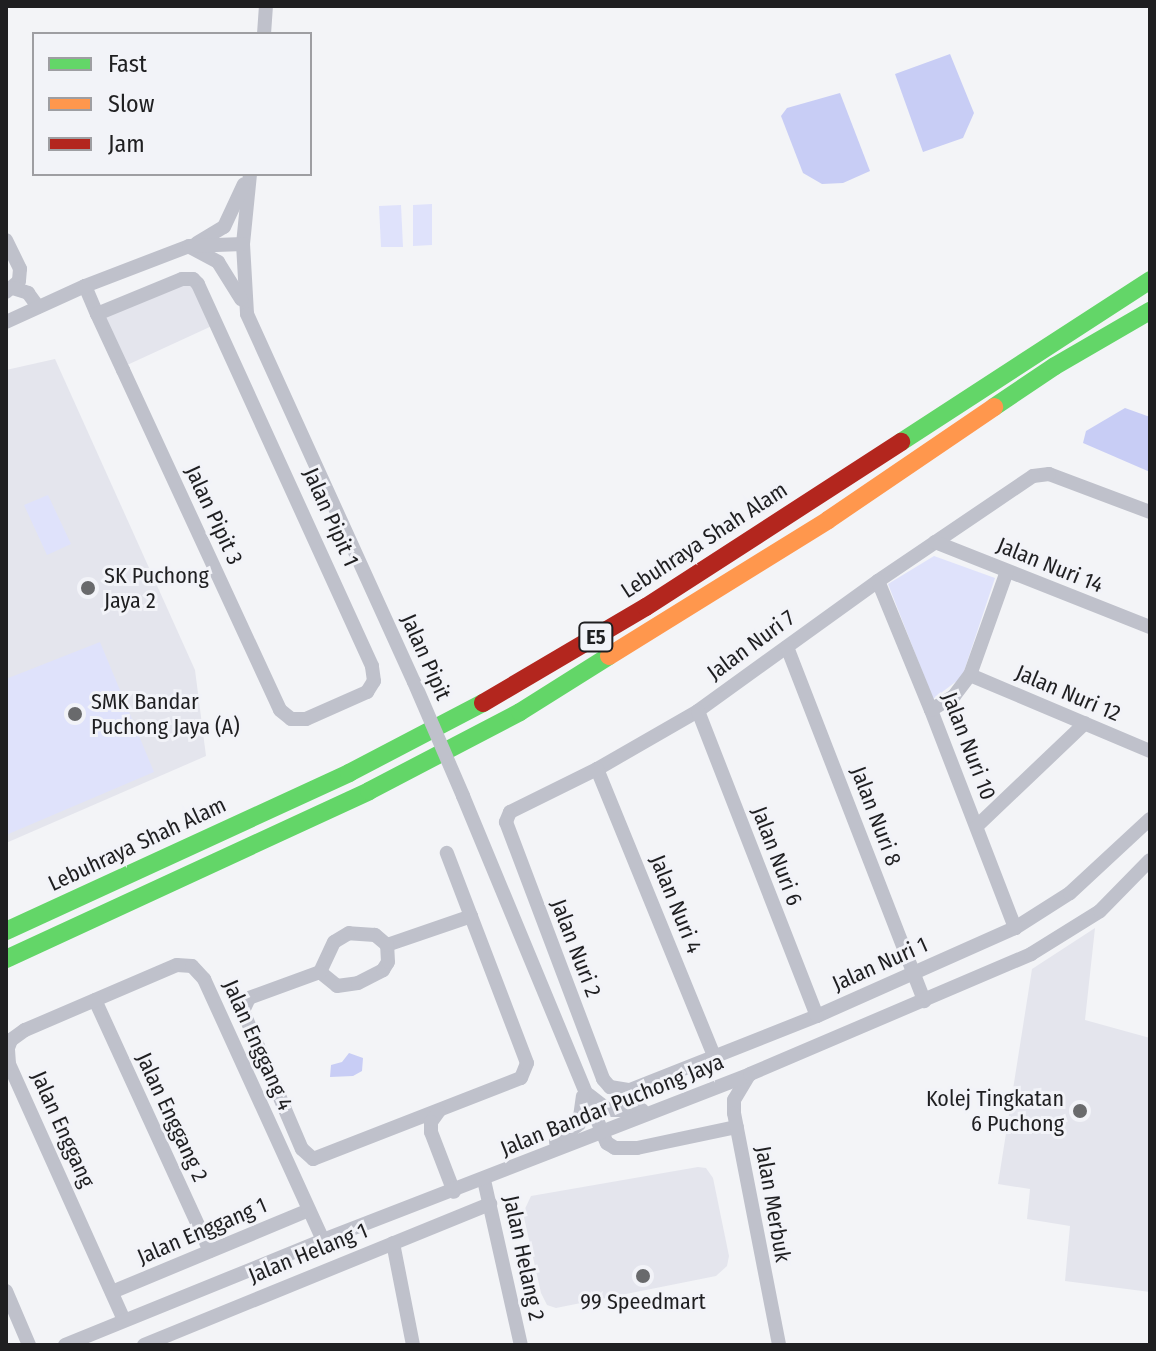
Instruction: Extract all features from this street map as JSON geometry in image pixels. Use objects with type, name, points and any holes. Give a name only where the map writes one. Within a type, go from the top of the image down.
[{"type":"highway","name":"Lebuhraya Shah Alam","points":[[6,931],[349,773],[496,696],[646,607],[1150,280]]},
{"type":"highway","name":"E5","points":[[6,959],[369,791],[520,712],[828,520],[1055,366],[1150,311]]},
{"type":"street","points":[[264,32],[266,6]]},
{"type":"street","points":[[6,322],[85,286],[189,246],[224,227],[248,176]]},
{"type":"street","name":"Jalan Pipit","points":[[249,176],[243,244],[244,303],[276,382],[463,796],[600,1132]]},
{"type":"street","points":[[6,240],[20,269],[13,287],[28,293],[38,307]]},
{"type":"street","points":[[189,246],[243,244]]},
{"type":"street","points":[[189,246],[218,262],[244,303]]},
{"type":"street","name":"Jalan Pipit 1","points":[[97,314],[188,278],[198,284],[372,666],[374,681],[367,692],[331,708]]},
{"type":"street","name":"Jalan Pipit 3","points":[[85,286],[280,710],[291,719],[306,719],[331,708]]},
{"type":"street","name":"Jalan Nuri 7","points":[[507,833],[506,822],[510,812],[597,769],[698,711],[878,581],[1024,481],[1049,474],[1150,512]]},
{"type":"street","name":"Jalan Nuri 14","points":[[935,542],[1150,627]]},
{"type":"street","points":[[931,710],[954,696],[970,675],[1007,571]]},
{"type":"street","name":"Jalan Nuri 10","points":[[878,581],[1015,928]]},
{"type":"street","name":"Jalan Nuri 8","points":[[787,647],[924,1001]]},
{"type":"street","name":"Jalan Nuri 12","points":[[970,675],[1150,751]]},
{"type":"street","name":"Jalan Nuri 6","points":[[698,711],[817,1016]]},
{"type":"street","points":[[977,826],[1085,723]]},
{"type":"street","name":"Jalan Nuri 4","points":[[597,769],[714,1055]]},
{"type":"street","name":"Jalan Nuri 1","points":[[603,1079],[610,1087],[630,1090],[817,1016],[1015,928],[1070,893],[1150,819]]},
{"type":"street","name":"Jalan Nuri 2","points":[[507,833],[603,1079]]},
{"type":"street","points":[[320,972],[337,986],[358,983],[383,970],[388,962],[387,945],[375,935],[349,933],[334,942],[320,972],[249,998],[243,1011],[302,1149],[313,1159],[407,1124],[526,1073],[527,1063],[447,853]]},
{"type":"street","name":"Jalan Bandar Puchong Jaya","points":[[65,1345],[323,1240],[454,1192],[750,1074],[1031,954],[1100,911],[1150,860]]},
{"type":"street","points":[[387,945],[471,916]]},
{"type":"street","name":"Jalan Enggang 4","points":[[95,1000],[177,965],[192,966],[199,972],[323,1240]]},
{"type":"street","name":"Jalan Enggang 2","points":[[95,1000],[210,1251]]},
{"type":"street","name":"Jalan Enggang","points":[[95,1000],[17,1034],[8,1048],[8,1057],[124,1320]]},
{"type":"street","name":"Jalan Merbuk","points":[[750,1074],[734,1100],[779,1345]]},
{"type":"street","points":[[582,1087],[598,1106],[608,1110],[629,1112],[666,1106]]},
{"type":"street","points":[[499,1174],[573,1133],[584,1109],[582,1087]]},
{"type":"street","points":[[439,1111],[431,1122],[431,1132],[454,1192]]},
{"type":"street","points":[[407,1124],[431,1132]]},
{"type":"street","points":[[600,1132],[607,1143],[626,1149],[737,1127]]},
{"type":"street","name":"Jalan Helang 2","points":[[484,1180],[521,1345]]},
{"type":"street","name":"Jalan Helang 1","points":[[144,1345],[490,1204]]},
{"type":"street","name":"Jalan Enggang 1","points":[[112,1292],[309,1210]]},
{"type":"street","points":[[393,1243],[413,1345]]},
{"type":"street","points":[[6,1291],[29,1345]]},
{"type":"shaded area","points":[[950,54],[974,113],[963,138],[923,152],[895,74]]},
{"type":"shaded area","points":[[840,93],[870,171],[843,183],[822,184],[803,173],[781,116],[787,108]]},
{"type":"shaded area","points":[[432,204],[432,245],[413,246],[413,205]]},
{"type":"shaded area","points":[[401,205],[403,247],[381,247],[379,206]]},
{"type":"shaded area","points":[[189,282],[214,325],[125,366],[104,317]]},
{"type":"shaded area","name":"SK Puchong Jaya 2","points":[[55,359],[195,670],[206,756],[6,843],[6,370]]},
{"type":"shaded area","points":[[1125,408],[1150,417],[1150,472],[1083,443],[1086,431]]},
{"type":"shaded area","points":[[48,495],[71,544],[47,555],[24,505]]},
{"type":"shaded area","points":[[934,556],[995,578],[962,677],[933,699],[888,584]]},
{"type":"shaded area","name":"SMK Bandar Puchong Jaya (A)","points":[[100,642],[154,772],[6,835],[6,679]]},
{"type":"shaded area","name":"Kolej Tingkatan 6 Puchong","points":[[1095,928],[1085,1020],[1150,1038],[1150,1292],[1065,1281],[1070,1226],[1027,1219],[1030,1189],[998,1184],[1032,969]]},
{"type":"shaded area","points":[[349,1053],[363,1058],[362,1071],[353,1076],[330,1077],[331,1065],[342,1062]]},
{"type":"shaded area","points":[[706,1168],[713,1178],[729,1256],[727,1266],[716,1276],[556,1308],[547,1305],[541,1293],[523,1213],[531,1196]]},
{"type":"traffic: fast","points":[[901,442],[1150,280]]},
{"type":"traffic: fast","points":[[994,407],[1055,366],[1150,311]]},
{"type":"traffic: fast","points":[[6,959],[369,791],[520,712],[609,656]]},
{"type":"traffic: fast","points":[[6,931],[349,773],[483,703]]},
{"type":"traffic: slow","points":[[609,656],[828,520],[994,407]]},
{"type":"traffic: jam","points":[[483,703],[646,607],[901,442]]},
{"type":"place","name":"SK Puchong Jaya 2","points":[[88,588]]},
{"type":"place","name":"SMK Bandar Puchong Jaya (A)","points":[[75,714]]},
{"type":"place","name":"Kolej Tingkatan 6 Puchong","points":[[1080,1111]]},
{"type":"place","name":"99 Speedmart","points":[[643,1276]]}]
